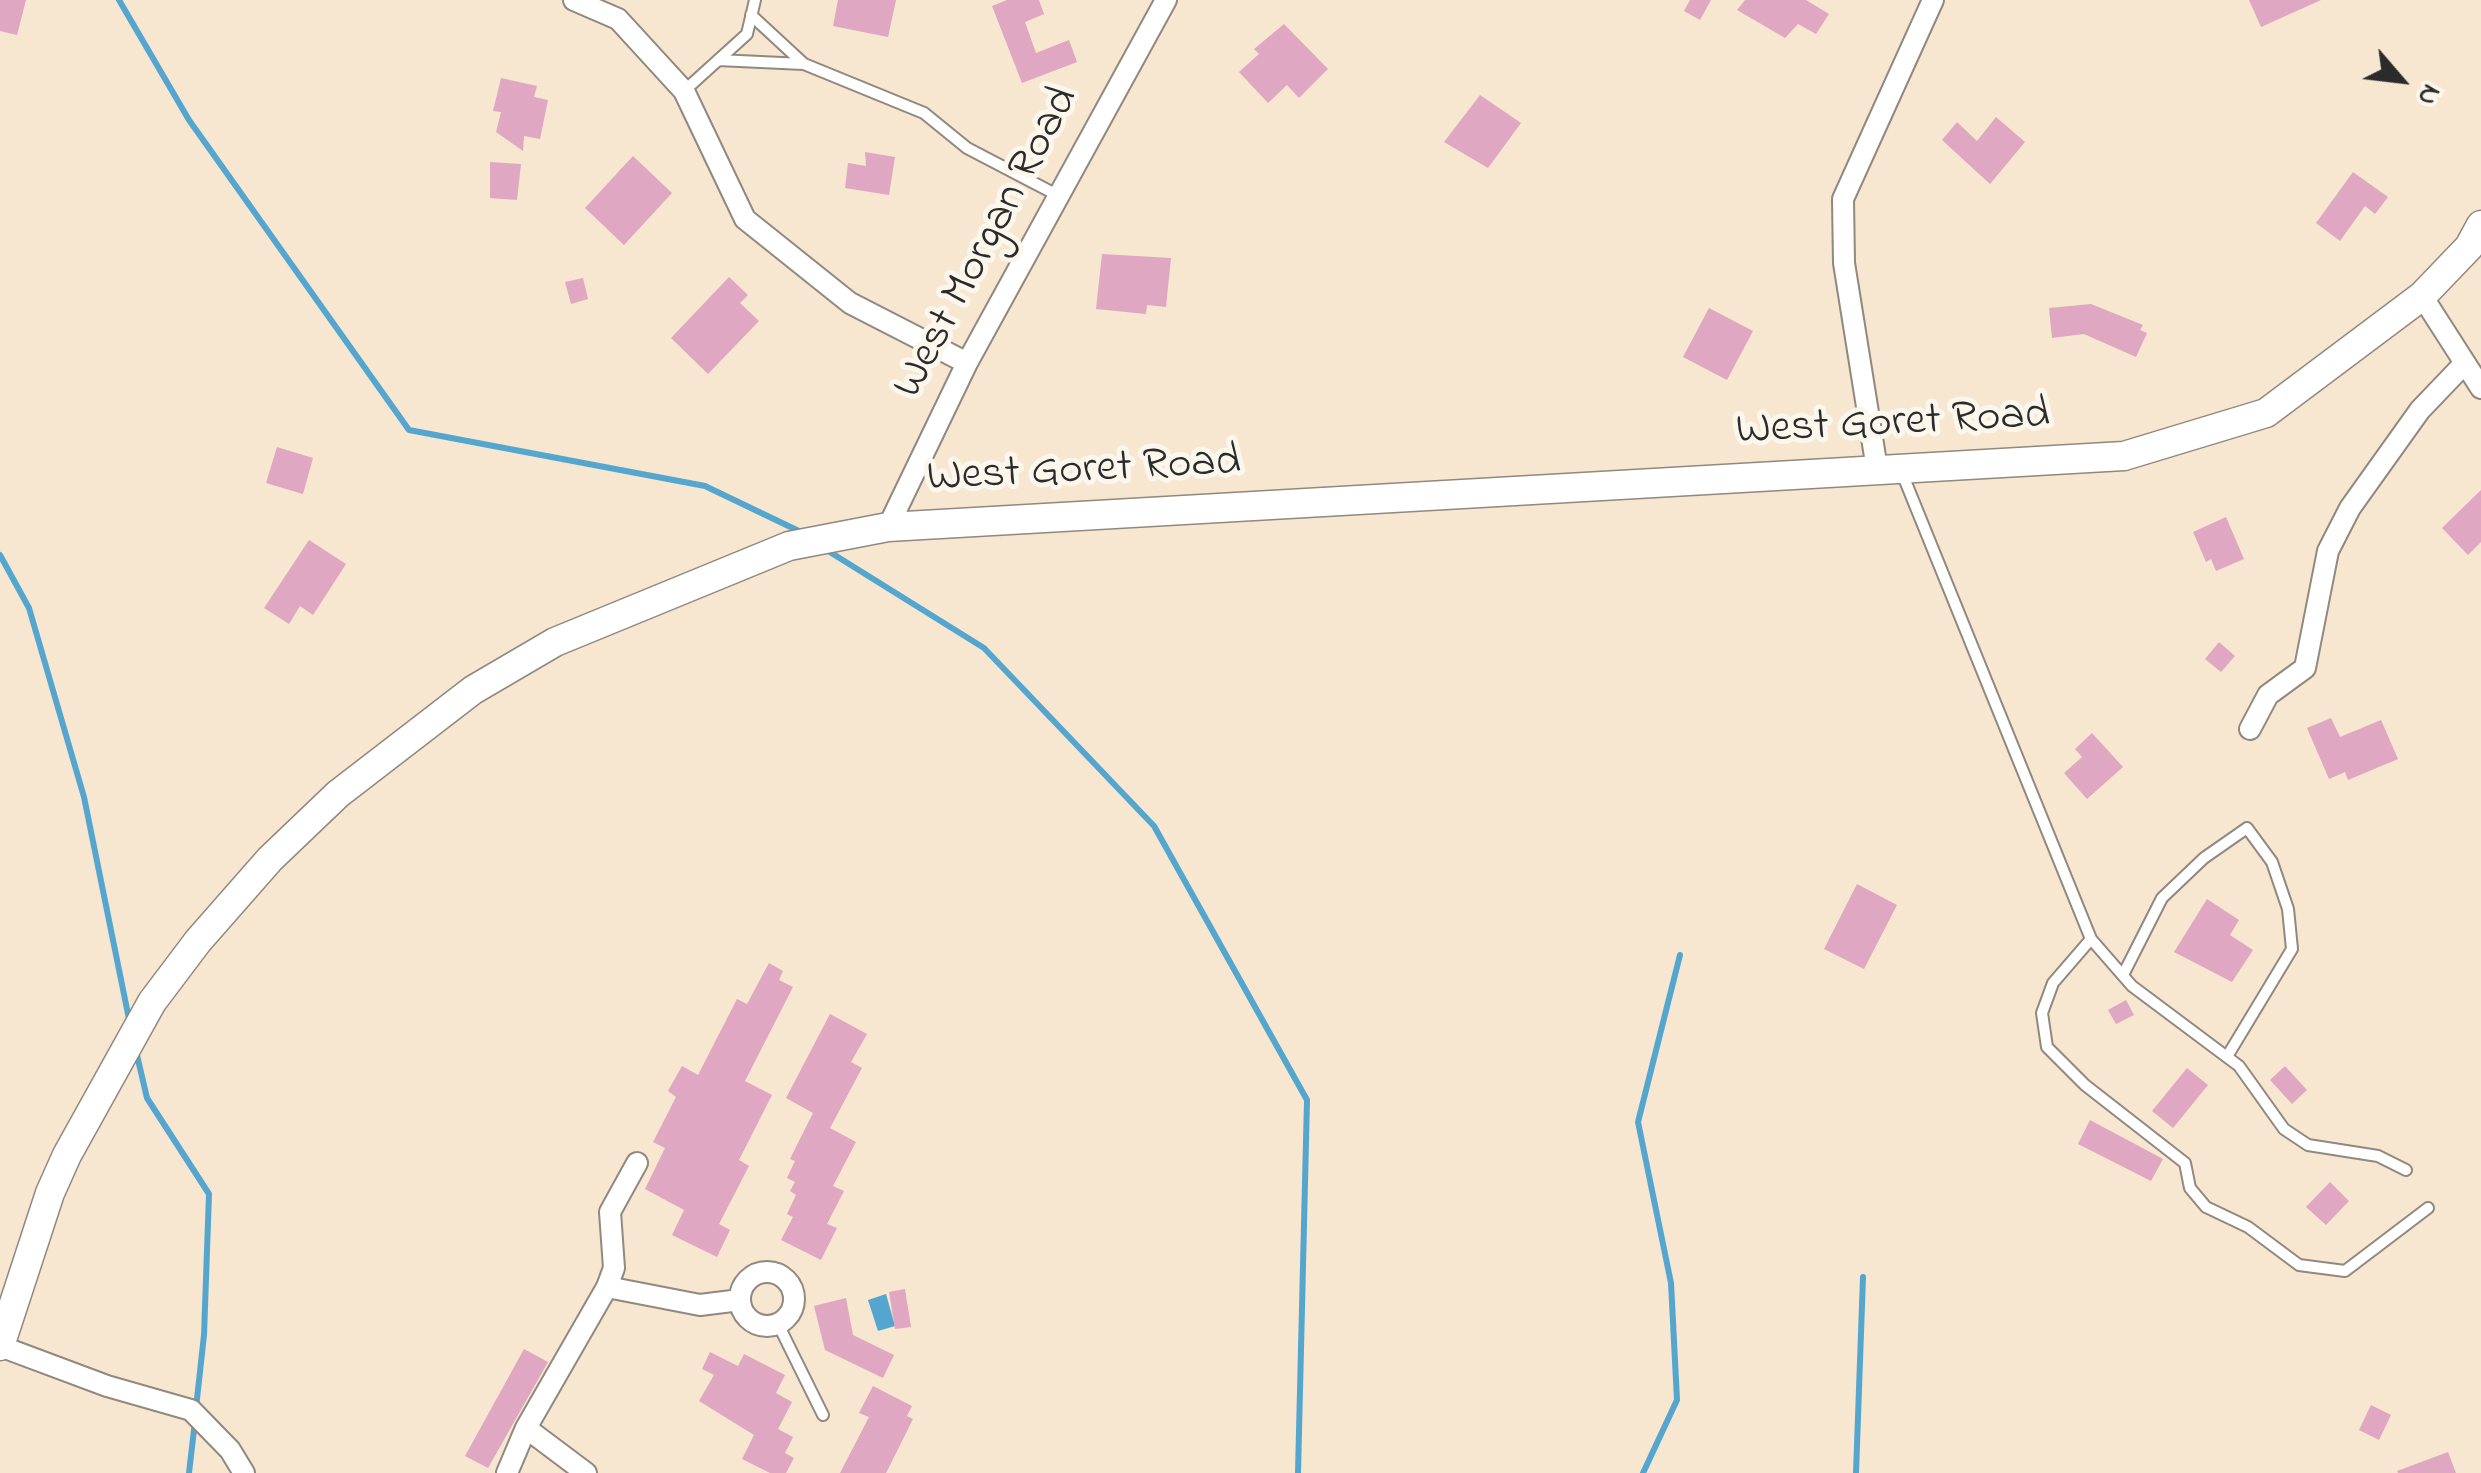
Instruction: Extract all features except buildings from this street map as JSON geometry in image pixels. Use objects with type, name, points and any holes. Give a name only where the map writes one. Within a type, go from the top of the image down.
[{"type":"street","points":[[574,0],[618,18],[684,90],[745,218],[850,303],[967,364]]},
{"type":"street","name":"West Morgan Road","points":[[888,527],[967,364],[1166,0]]},
{"type":"street","points":[[1888,468],[1844,263],[1843,199],[1933,0]]},
{"type":"street","name":"West Goret Road","points":[[0,1346],[50,1193],[100,1089],[152,1002],[270,859],[338,794],[473,690],[555,642],[789,546],[888,527],[2124,456],[2266,413],[2422,296],[2469,246],[2481,225]]},
{"type":"street","points":[[2422,296],[2481,388]]},
{"type":"street","points":[[2250,729],[2268,696],[2305,668],[2328,552],[2350,508],[2420,410],[2465,363]]},
{"type":"street","points":[[507,1473],[526,1428],[607,1287],[614,1268],[610,1212],[637,1163]]},
{"type":"street","points":[[769,1272],[786,1279],[794,1304],[778,1324],[752,1322],[740,1300],[752,1276],[769,1272]]},
{"type":"street","points":[[607,1287],[700,1305],[740,1300]]},
{"type":"street","points":[[0,1346],[106,1386],[191,1410],[230,1450],[244,1473]]},
{"type":"street","points":[[526,1428],[586,1473]]},
{"type":"lane","points":[[684,90],[747,34],[754,0]]},
{"type":"lane","points":[[751,14],[804,64]]},
{"type":"lane","points":[[718,60],[804,64],[924,112],[967,148],[1059,196]]},
{"type":"lane","points":[[1888,468],[2091,939],[2123,976],[2180,1026],[2228,1055],[2284,1129],[2308,1145],[2378,1156],[2406,1170]]},
{"type":"lane","points":[[2123,976],[2162,898],[2204,858],[2247,828],[2272,862],[2288,909],[2292,949],[2228,1055]]},
{"type":"lane","points":[[2091,939],[2053,983],[2042,1013],[2046,1047],[2085,1085],[2185,1162],[2190,1188],[2206,1208],[2248,1227],[2298,1265],[2322,1271],[2345,1271],[2428,1208]]},
{"type":"lane","points":[[778,1324],[822,1415]]},
{"type":"water","points":[[886,1294],[895,1326],[878,1331],[868,1300]]},
{"type":"waterway","points":[[119,0],[189,120],[409,430],[705,486],[803,533]]},
{"type":"waterway","points":[[825,549],[984,648],[1154,826],[1307,1100],[1298,1473]]},
{"type":"waterway","points":[[0,555],[29,608],[84,797],[130,1024]]},
{"type":"waterway","points":[[1643,1473],[1677,1400],[1671,1283],[1638,1122],[1680,955]]},
{"type":"waterway","points":[[136,1051],[147,1098],[209,1194],[204,1335],[196,1408]]},
{"type":"waterway","points":[[1856,1473],[1863,1277]]},
{"type":"waterway","points":[[189,1473],[195,1421]]}]
